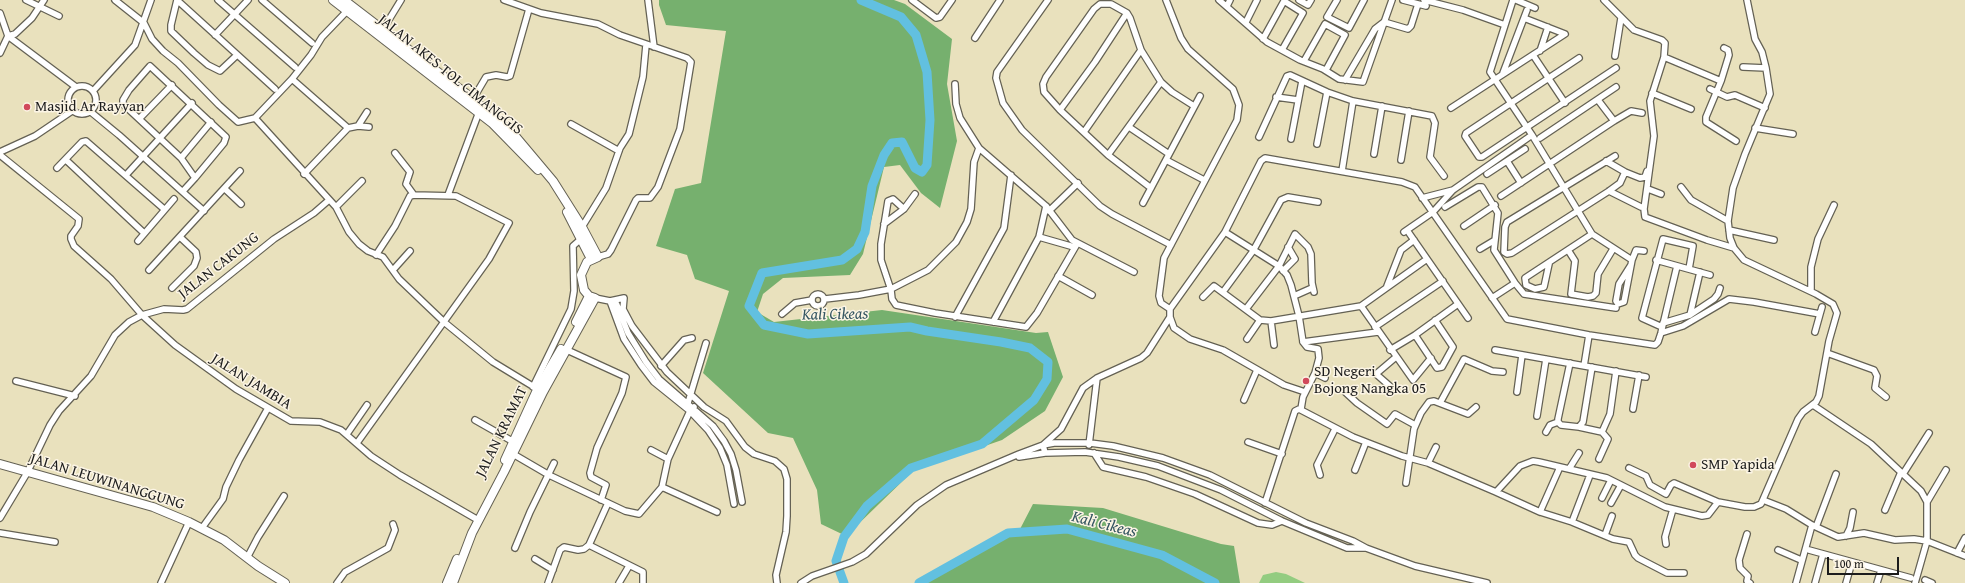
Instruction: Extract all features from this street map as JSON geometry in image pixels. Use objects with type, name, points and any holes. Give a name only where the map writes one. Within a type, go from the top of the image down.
[{"type":"main road","name":"JALAN AKES TOL CIMANGGIS","points":[[333,0],[349,4],[382,31],[473,99],[539,162],[582,227],[595,258]]},
{"type":"main road","name":"JALAN AKES TOL CIMANGGIS","points":[[349,4],[480,112],[494,120],[536,167],[568,214],[581,239],[595,258]]},
{"type":"main road","points":[[592,297],[582,285],[581,275],[584,265],[595,258]]},
{"type":"main road","name":"JALAN KRAMAT","points":[[453,583],[476,519],[501,470],[512,441],[538,390],[592,297]]},
{"type":"main road","name":"JALAN KRAMAT","points":[[447,583],[466,532],[476,519],[513,454],[538,390],[567,350],[592,297]]},
{"type":"main road","name":"JALAN LEUWINANGGUNG","points":[[0,464],[153,508],[189,522],[224,540],[247,558],[285,583]]},
{"type":"street","points":[[26,0],[59,16]]},
{"type":"street","points":[[0,53],[8,36],[15,34],[40,8],[44,0]]},
{"type":"street","points":[[115,0],[144,23],[152,39],[162,51],[178,63],[219,106],[238,122],[256,118],[292,79],[311,55],[322,37],[349,4]]},
{"type":"street","points":[[93,91],[131,52],[139,38],[151,0]]},
{"type":"street","points":[[237,55],[220,71],[208,65],[194,53],[171,31],[177,0],[275,89]]},
{"type":"street","points":[[218,0],[295,67]]},
{"type":"street","points":[[215,35],[248,0]]},
{"type":"street","points":[[262,0],[312,43]]},
{"type":"street","points":[[382,31],[401,0]]},
{"type":"street","points":[[504,0],[529,9],[592,22],[646,45],[687,58],[691,62],[680,129],[658,187],[650,198],[638,198],[636,200],[611,250],[608,254],[595,258]]},
{"type":"street","points":[[648,0],[654,47]]},
{"type":"street","points":[[912,0],[936,18],[940,17],[952,0]]},
{"type":"street","points":[[975,38],[1000,0]]},
{"type":"street","points":[[1047,0],[997,72],[996,78],[1000,95],[1008,113],[1022,130],[1078,182],[1100,206],[1112,214],[1171,245]]},
{"type":"street","points":[[1166,0],[1181,38],[1188,49],[1233,89],[1238,100],[1237,120],[1164,258],[1159,296],[1161,303],[1170,309]]},
{"type":"street","points":[[1219,0],[1263,38],[1282,50],[1326,70],[1339,79],[1363,82],[1392,0]]},
{"type":"street","points":[[1227,6],[1230,0]]},
{"type":"street","points":[[1246,22],[1257,0]]},
{"type":"street","points":[[1300,0],[1308,5],[1311,0]]},
{"type":"street","points":[[1337,0],[1327,17],[1349,28],[1364,0]]},
{"type":"street","points":[[1403,0],[1426,6]]},
{"type":"street","points":[[1424,0],[1463,10],[1505,25]]},
{"type":"street","points":[[1535,8],[1514,0],[1490,69],[1494,79],[1532,136],[1592,234],[1632,263]]},
{"type":"street","points":[[1604,0],[1620,18],[1634,30],[1664,41],[1665,45],[1664,57],[1649,105],[1654,136],[1644,214],[1647,218],[1692,233],[1707,240],[1734,248]]},
{"type":"street","points":[[1629,468],[1646,476],[1650,485],[1666,494],[1671,485],[1674,483],[1718,502],[1754,507],[1761,504],[1763,500],[1798,419],[1803,412],[1813,405],[1820,392],[1827,353],[1837,312],[1833,304],[1811,291],[1749,263],[1740,256],[1734,248],[1729,230],[1728,221],[1733,188],[1755,128],[1770,94],[1766,68],[1762,52],[1755,38],[1747,0]]},
{"type":"street","points":[[1263,38],[1284,1],[1303,13],[1282,50]]},
{"type":"street","points":[[1151,188],[1108,155],[1060,110],[1042,88],[1046,76],[1094,8],[1100,4],[1111,4],[1127,13],[1141,50],[1161,82],[1172,92],[1194,106]]},
{"type":"street","points":[[1384,22],[1408,29],[1411,26],[1418,4]]},
{"type":"street","points":[[1503,73],[1524,18],[1525,4]]},
{"type":"street","points":[[473,99],[486,77],[496,75],[507,77],[510,76],[529,9]]},
{"type":"street","points":[[0,13],[8,36],[76,88]]},
{"type":"street","points":[[1060,110],[1095,62],[1127,13]]},
{"type":"street","points":[[1451,108],[1565,34],[1524,18]]},
{"type":"street","points":[[1615,56],[1620,18]]},
{"type":"street","points":[[1345,80],[1375,29],[1384,22]]},
{"type":"street","points":[[1304,61],[1325,24],[1345,35],[1326,70]]},
{"type":"street","points":[[1540,51],[1548,27]]},
{"type":"street","points":[[139,38],[152,39]]},
{"type":"street","points":[[582,227],[606,188],[619,151],[629,134],[643,77],[646,45]]},
{"type":"street","points":[[1724,48],[1728,50],[1729,55],[1717,92],[1706,117],[1706,122],[1736,140]]},
{"type":"street","points":[[1084,132],[1141,50]]},
{"type":"street","points":[[1533,56],[1565,103]]},
{"type":"street","points":[[1664,57],[1721,81]]},
{"type":"street","points":[[1579,58],[1466,133],[1465,136],[1479,157],[1482,158],[1616,68]]},
{"type":"street","points":[[184,190],[195,178],[226,139],[225,135],[192,103],[150,66],[123,100],[123,104],[160,137],[180,158],[195,178]]},
{"type":"street","points":[[1743,67],[1766,68]]},
{"type":"street","points":[[1259,137],[1276,97],[1288,75],[1327,92],[1353,101],[1429,114],[1434,118],[1430,157],[1444,176]]},
{"type":"street","points":[[292,79],[348,128]]},
{"type":"street","points":[[1291,139],[1302,81]]},
{"type":"street","points":[[1108,155],[1161,82]]},
{"type":"street","points":[[955,84],[956,104],[960,118],[978,148],[1048,208],[1076,246]]},
{"type":"street","points":[[140,118],[172,85]]},
{"type":"street","points":[[88,87],[93,91],[96,102],[91,112],[81,115],[72,111],[68,104],[68,97],[76,88],[88,87]]},
{"type":"street","points":[[1540,138],[1616,87]]},
{"type":"street","points":[[1710,89],[1728,97],[1735,95],[1764,108]]},
{"type":"street","points":[[1317,144],[1327,92]]},
{"type":"street","points":[[1652,93],[1691,109]]},
{"type":"street","points":[[1143,203],[1200,96]]},
{"type":"street","points":[[1276,97],[1298,100]]},
{"type":"street","points":[[1598,100],[1614,121]]},
{"type":"street","points":[[1342,171],[1353,101]]},
{"type":"street","points":[[126,175],[192,103]]},
{"type":"street","points":[[1374,154],[1382,106]]},
{"type":"street","points":[[0,152],[35,136],[72,111]]},
{"type":"street","points":[[1401,160],[1409,111]]},
{"type":"street","points":[[1501,196],[1614,121],[1631,111],[1642,113]]},
{"type":"street","points":[[91,112],[143,156],[204,212]]},
{"type":"street","points":[[358,126],[367,112]]},
{"type":"street","points":[[448,195],[480,112]]},
{"type":"street","points":[[256,118],[280,144],[304,174],[336,207],[349,232],[359,244],[376,255],[382,257],[399,279],[444,322],[492,362],[538,390],[571,309],[574,291],[573,246],[581,239]]},
{"type":"street","points":[[180,158],[211,122]]},
{"type":"street","points":[[571,124],[619,151]]},
{"type":"street","points":[[304,174],[348,128],[358,126],[369,127]]},
{"type":"street","points":[[1129,127],[1169,154]]},
{"type":"street","points":[[1755,128],[1793,134]]},
{"type":"street","points":[[1468,318],[1414,240],[1406,233],[1433,212],[1453,190],[1532,136]]},
{"type":"street","points":[[57,168],[82,142],[86,141],[164,209]]},
{"type":"street","points":[[812,300],[813,296],[818,293],[825,298],[859,295],[891,289],[928,270],[956,242],[971,209],[974,162],[978,148]]},
{"type":"street","points":[[1487,174],[1526,149]]},
{"type":"street","points":[[1606,161],[1625,172],[1640,178],[1645,177],[1649,151]]},
{"type":"street","points":[[394,153],[410,172],[406,184],[414,195]]},
{"type":"street","name":"JALAN JAMBIA","points":[[0,155],[79,219],[78,226],[71,236],[74,246],[111,279],[142,314],[179,349],[268,408],[293,422],[320,422],[342,430],[371,456],[400,475],[476,519]]},
{"type":"street","points":[[1615,156],[1507,222],[1505,227],[1504,252],[1507,254],[1512,253],[1620,183]]},
{"type":"street","points":[[1305,392],[1284,385],[1223,350],[1186,336],[1174,328],[1170,317],[1170,309],[1225,232],[1262,161],[1265,158],[1342,171],[1407,184],[1414,187],[1507,319],[1652,346],[1658,342],[1677,266]]},
{"type":"street","points":[[66,160],[144,233]]},
{"type":"street","points":[[1166,160],[1204,180]]},
{"type":"street","points":[[1507,161],[1521,183]]},
{"type":"street","points":[[149,270],[204,212],[240,171]]},
{"type":"street","points":[[1617,194],[1625,172]]},
{"type":"street","points":[[955,317],[1004,228],[1011,175]]},
{"type":"street","points":[[336,207],[362,181]]},
{"type":"street","points":[[993,322],[1039,237],[1048,208],[1078,182]]},
{"type":"street","points":[[1445,207],[1480,186],[1495,205],[1498,213],[1494,250],[1515,283],[1527,295],[1616,308]]},
{"type":"street","points":[[1681,187],[1691,200],[1728,221]]},
{"type":"street","points":[[225,188],[242,204]]},
{"type":"street","points":[[1648,189],[1661,194]]},
{"type":"street","points":[[1422,198],[1453,190]]},
{"type":"street","points":[[1609,191],[1641,208]]},
{"type":"street","points":[[884,224],[904,209],[915,194]]},
{"type":"street","points":[[357,443],[489,259],[510,225],[509,222],[456,196],[414,195],[410,196],[395,226],[376,255]]},
{"type":"street","points":[[1223,292],[1253,251],[1284,198],[1318,202]]},
{"type":"street","points":[[138,241],[174,199]]},
{"type":"street","points":[[904,209],[893,199],[890,200],[881,244],[881,260],[891,289],[892,298],[896,305],[955,317],[1028,326],[1076,246]]},
{"type":"street","name":"JALAN CAKUNG","points":[[0,518],[2,508],[27,473],[50,425],[59,411],[75,396],[91,376],[115,335],[129,322],[142,314],[164,309],[187,309],[274,239],[314,213],[329,200]]},
{"type":"street","points":[[1811,291],[1811,267],[1818,239],[1834,204]]},
{"type":"street","points":[[1464,226],[1495,205]]},
{"type":"street","points":[[1729,230],[1774,240]]},
{"type":"street","points":[[1225,232],[1278,266],[1283,271],[1290,282],[1300,316],[1303,342],[1308,348],[1318,349]]},
{"type":"street","points":[[1246,309],[1278,266],[1295,234],[1308,247],[1312,262],[1313,290],[1294,296]]},
{"type":"street","points":[[1548,264],[1544,287],[1535,289],[1526,285],[1525,278],[1592,234]]},
{"type":"street","points":[[172,288],[194,266],[197,258],[196,252],[180,237]]},
{"type":"street","points":[[1039,237],[1076,246],[1134,272]]},
{"type":"street","points":[[1689,269],[1694,249],[1691,245],[1663,239],[1656,260],[1642,318],[1662,328],[1683,326],[1729,299],[1820,314]]},
{"type":"street","points":[[1388,286],[1401,250],[1414,240]]},
{"type":"street","points":[[1480,249],[1495,240]]},
{"type":"street","points":[[1283,271],[1295,259],[1288,247]]},
{"type":"street","points":[[1568,250],[1575,261],[1571,294],[1588,297],[1593,296],[1596,293],[1598,272],[1613,249]]},
{"type":"street","points":[[393,270],[410,250]]},
{"type":"street","points":[[1632,263],[1619,284],[1616,300],[1618,304],[1624,302],[1636,250],[1644,251]]},
{"type":"street","points":[[1203,297],[1212,286],[1223,292],[1260,320],[1271,321],[1361,306],[1427,259]]},
{"type":"street","points":[[1656,260],[1710,275]]},
{"type":"street","points":[[1690,314],[1700,272]]},
{"type":"street","points":[[1058,276],[1092,295]]},
{"type":"street","points":[[1303,342],[1377,329],[1443,281]]},
{"type":"street","points":[[1492,298],[1515,283]]},
{"type":"street","points":[[1662,328],[1690,314],[1714,299],[1720,288]]},
{"type":"street","points":[[592,297],[612,300],[624,298],[624,308],[632,326],[661,366],[711,412],[726,421],[744,447],[754,454],[774,461],[784,469],[787,479],[787,516],[786,532],[776,575],[777,583]]},
{"type":"street","points":[[812,300],[814,305],[820,306],[823,304],[825,298]]},
{"type":"street","points":[[612,300],[640,354],[660,378],[688,402],[724,456],[734,504]]},
{"type":"street","points":[[612,300],[624,339],[654,382],[713,426],[731,454],[736,470],[742,502]]},
{"type":"street","points":[[782,314],[795,303],[812,300]]},
{"type":"street","points":[[1390,350],[1415,335],[1458,304]]},
{"type":"street","points":[[1361,306],[1390,350],[1414,380],[1431,358]]},
{"type":"street","points":[[1815,332],[1822,307]]},
{"type":"street","points":[[1043,445],[1061,429],[1083,388],[1097,378],[1141,358],[1147,353],[1170,317]]},
{"type":"street","points":[[1247,339],[1260,320]]},
{"type":"street","points":[[1415,335],[1437,368],[1440,368],[1452,352],[1453,346],[1434,320]]},
{"type":"street","points":[[1271,321],[1274,344]]},
{"type":"street","points":[[1584,366],[1590,335]]},
{"type":"street","points":[[661,366],[684,340],[692,338]]},
{"type":"street","points":[[1301,409],[1305,392],[1315,372],[1319,358],[1319,340]]},
{"type":"street","points":[[688,402],[706,343]]},
{"type":"street","points":[[567,350],[625,374],[626,377],[622,393],[597,448],[590,473],[591,477],[606,485],[601,500]]},
{"type":"street","points":[[1495,350],[1646,377]]},
{"type":"street","points":[[1827,353],[1874,370],[1877,376],[1875,388],[1886,397]]},
{"type":"street","points":[[1517,392],[1522,355]]},
{"type":"street","points":[[1392,388],[1376,374],[1396,356]]},
{"type":"street","points":[[1440,403],[1464,359],[1492,371],[1503,372]]},
{"type":"street","points":[[1537,416],[1546,359]]},
{"type":"street","points":[[1558,422],[1570,363]]},
{"type":"street","points":[[1579,427],[1584,420],[1592,367]]},
{"type":"street","points":[[1244,400],[1257,370]]},
{"type":"street","points":[[1602,432],[1610,414],[1616,371]]},
{"type":"street","points":[[1315,372],[1325,378]]},
{"type":"street","points":[[1633,409],[1639,375]]},
{"type":"street","points":[[1085,452],[1090,443],[1097,378]]},
{"type":"street","points":[[16,381],[75,396]]},
{"type":"street","points":[[1343,390],[1356,403],[1387,424],[1395,414],[1415,425]]},
{"type":"street","points":[[1406,483],[1415,425],[1421,412],[1429,402],[1434,401],[1468,414],[1476,407]]},
{"type":"street","points":[[348,434],[367,405]]},
{"type":"street","points":[[1813,405],[1867,441],[1921,491],[1927,502],[1927,541],[1916,583]]},
{"type":"street","points":[[202,528],[223,499],[226,487],[238,460],[268,408]]},
{"type":"street","points":[[513,454],[549,475],[608,504],[631,514],[639,514],[662,487],[668,459],[692,409]]},
{"type":"street","points":[[1265,503],[1295,411],[1301,409],[1334,429],[1366,442],[1409,458],[1428,463],[1540,512],[1629,542],[1636,557],[1665,572],[1684,573]]},
{"type":"street","points":[[475,420],[512,441]]},
{"type":"street","points":[[1558,422],[1561,425],[1602,432],[1608,439],[1598,459]]},
{"type":"street","points":[[1546,432],[1550,425],[1558,422]]},
{"type":"street","points":[[1320,474],[1317,465],[1334,429]]},
{"type":"street","points":[[1885,510],[1902,473],[1929,433]]},
{"type":"street","points":[[1248,442],[1282,454]]},
{"type":"street","points":[[1355,470],[1366,442]]},
{"type":"street","points":[[801,583],[823,572],[852,562],[872,549],[917,505],[936,491],[974,472],[1043,445],[1090,443],[1113,446],[1163,458],[1210,475],[1306,523],[1353,541],[1366,548],[1415,566],[1487,583]]},
{"type":"street","points":[[1043,445],[1045,453]]},
{"type":"street","points":[[1428,463],[1436,447]]},
{"type":"street","points":[[651,450],[668,459]]},
{"type":"street","points":[[1012,457],[1045,453],[1085,452],[1140,462],[1178,473],[1221,490],[1282,521],[1348,548],[1366,548]]},
{"type":"street","points":[[1094,453],[1103,467],[1140,475],[1195,494],[1258,523],[1272,525],[1282,521]]},
{"type":"street","points":[[1569,469],[1579,453]]},
{"type":"street","points":[[1490,498],[1516,469],[1526,463],[1539,462],[1560,466],[1611,480],[1674,510],[1705,516],[1718,502]]},
{"type":"street","points":[[515,548],[530,512],[554,463]]},
{"type":"street","points":[[1540,512],[1560,466]]},
{"type":"street","points":[[1927,502],[1946,470]]},
{"type":"street","points":[[1572,522],[1590,474]]},
{"type":"street","points":[[1796,583],[1801,560],[1836,474]]},
{"type":"street","points":[[1602,498],[1611,480]]},
{"type":"street","points":[[1611,503],[1621,485]]},
{"type":"street","points":[[662,487],[717,512]]},
{"type":"street","points":[[247,558],[258,537],[284,496]]},
{"type":"street","points":[[1763,500],[1786,509],[1814,526],[1838,537],[1866,533],[1895,540],[1914,539],[1927,541],[1965,556]]},
{"type":"street","points":[[548,583],[562,548],[581,551],[589,545],[608,504]]},
{"type":"street","points":[[1666,544],[1665,537],[1674,510]]},
{"type":"street","points":[[1846,536],[1853,512]]},
{"type":"street","points":[[1606,535],[1612,516]]},
{"type":"street","points":[[161,583],[189,522]]},
{"type":"street","points":[[337,583],[345,572],[388,548],[395,530],[393,524]]},
{"type":"street","points":[[0,533],[55,542]]},
{"type":"street","points":[[1747,534],[1739,560],[1740,568],[1748,576],[1747,581],[1750,583]]},
{"type":"street","points":[[1957,553],[1965,538]]},
{"type":"street","points":[[589,545],[643,572],[643,583]]},
{"type":"street","points":[[1778,550],[1801,560]]},
{"type":"street","points":[[1809,550],[1911,578]]},
{"type":"street","points":[[1815,583],[1823,554]]},
{"type":"street","points":[[535,559],[553,570]]},
{"type":"street","points":[[1846,583],[1852,562]]},
{"type":"street","points":[[619,583],[629,566]]},
{"type":"street","points":[[1877,583],[1881,570]]},
{"type":"street","points":[[1924,580],[1932,583]]},
{"type":"green space","points":[[659,0],[894,0],[905,4],[952,39],[947,84],[957,141],[940,208],[921,193],[900,165],[884,167],[863,254],[850,275],[783,278],[763,294],[757,312],[774,322],[882,310],[1036,333],[1048,332],[1063,377],[1045,411],[1002,440],[913,471],[846,536],[821,524],[817,490],[793,438],[768,433],[703,373],[729,291],[695,279],[687,255],[656,246],[675,189],[701,183],[726,31],[666,25],[659,5]]},
{"type":"green space","points":[[1033,504],[1103,508],[1221,544],[1234,546],[1240,583],[923,583],[964,553],[1019,531]]},
{"type":"green space","points":[[1276,572],[1286,574],[1305,583],[1259,583],[1263,575]]},
{"type":"waterway","name":"Kali Cikeas","points":[[844,583],[836,561],[844,537],[867,506],[911,468],[982,444],[1034,400],[1047,379],[1048,362],[1030,348],[910,327],[808,334],[764,325],[749,306],[762,273],[842,260],[857,249],[865,232],[872,186],[884,155],[892,143],[902,142],[915,168],[922,172],[927,165],[930,120],[927,72],[916,35],[901,17],[861,0]]},
{"type":"waterway","name":"Kali Cikeas","points":[[919,583],[1008,533],[1067,529],[1162,555],[1215,583]]},
{"type":"place","name":"Masjid Ar Rayyan","points":[[27,107]]},
{"type":"place","name":"SD Negeri Bojong Nangka 05","points":[[1306,381]]},
{"type":"place","name":"SMP Yapida","points":[[1693,465]]}]
